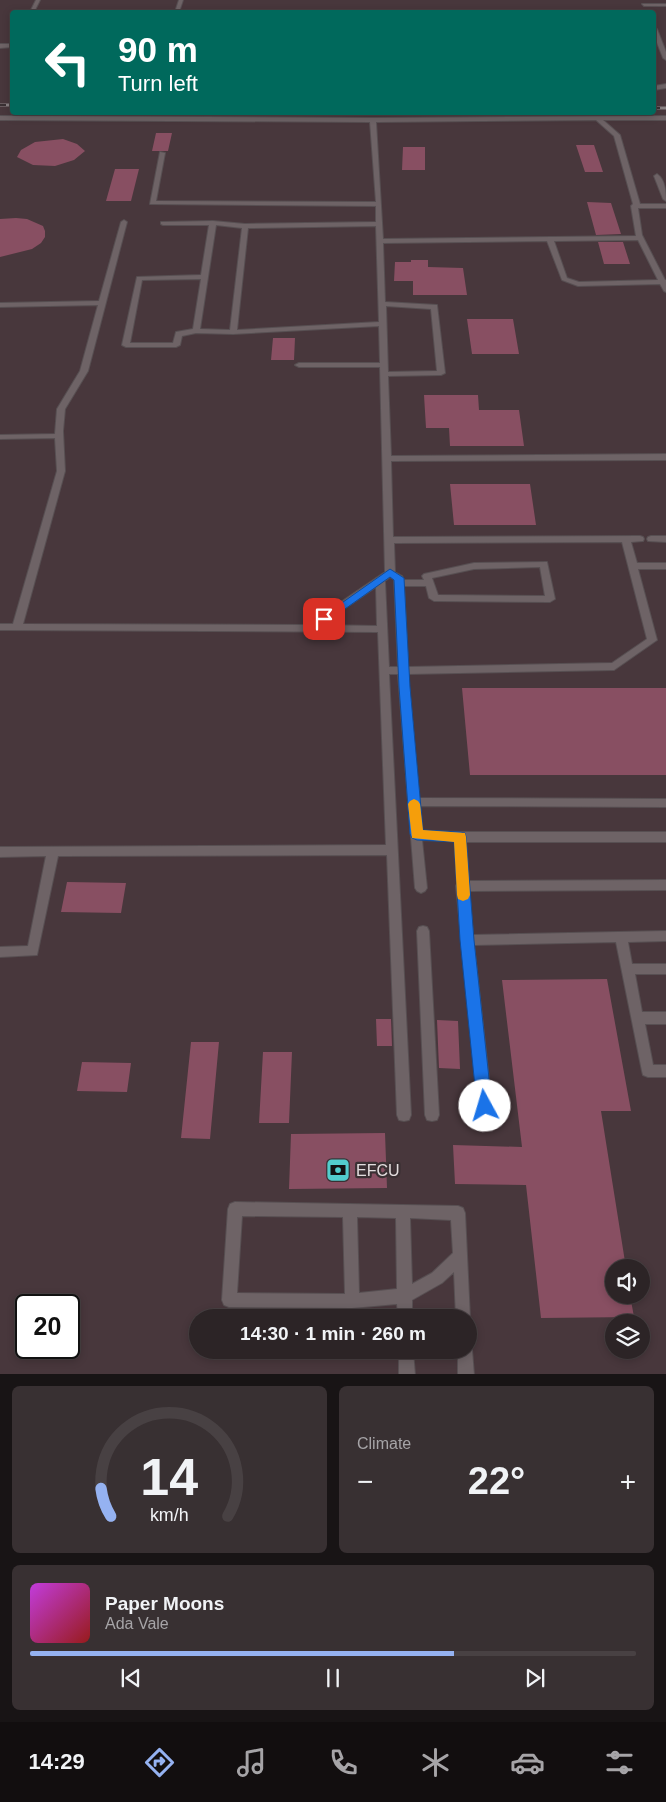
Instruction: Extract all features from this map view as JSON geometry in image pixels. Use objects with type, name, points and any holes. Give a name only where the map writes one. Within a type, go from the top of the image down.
[{"type":"lane","points":[[643,2],[662,3]]},
{"type":"lane","points":[[656,33],[663,45],[665,55]]},
{"type":"lane","points":[[0,118],[666,118]]},
{"type":"lane","points":[[378,118],[381,304],[389,540],[382,629],[404,1114]]},
{"type":"lane","points":[[598,119],[617,135],[637,206]]},
{"type":"lane","points":[[162,153],[152,203],[379,204]]},
{"type":"lane","points":[[656,176],[666,199]]},
{"type":"lane","points":[[637,206],[634,206],[640,238],[664,282],[666,290]]},
{"type":"lane","points":[[637,206],[666,206]]},
{"type":"lane","points":[[17,627],[61,471],[59,436],[61,409],[84,371],[124,222]]},
{"type":"lane","points":[[163,223],[213,223],[245,226],[379,224]]},
{"type":"lane","points":[[196,332],[213,223]]},
{"type":"lane","points":[[233,332],[245,226]]},
{"type":"lane","points":[[380,241],[640,238]]},
{"type":"lane","points":[[550,239],[564,279],[578,284],[664,282]]},
{"type":"lane","points":[[205,277],[139,278],[126,345],[176,345],[179,334],[196,332],[233,332],[382,324]]},
{"type":"lane","points":[[0,305],[102,303]]},
{"type":"lane","points":[[381,304],[434,308],[441,373],[383,374]]},
{"type":"lane","points":[[299,365],[383,365]]},
{"type":"lane","points":[[0,437],[59,436]]},
{"type":"lane","points":[[386,459],[666,457]]},
{"type":"lane","points":[[384,671],[614,666],[652,640],[626,539]]},
{"type":"lane","points":[[389,540],[640,539]]},
{"type":"lane","points":[[651,540],[666,540]]},
{"type":"lane","points":[[544,564],[550,599],[434,598],[429,583],[427,576],[474,566],[544,564]]},
{"type":"lane","points":[[632,566],[666,566]]},
{"type":"lane","points":[[310,628],[385,576],[399,578],[403,670],[421,888]]},
{"type":"lane","points":[[399,582],[429,583]]},
{"type":"lane","points":[[0,626],[382,629]]},
{"type":"lane","points":[[414,802],[666,803]]},
{"type":"lane","points":[[417,834],[460,837],[666,837]]},
{"type":"lane","points":[[460,837],[467,940],[485,1106]]},
{"type":"lane","points":[[0,852],[391,850]]},
{"type":"lane","points":[[0,952],[34,951],[53,852]]},
{"type":"lane","points":[[462,886],[666,885]]},
{"type":"lane","points":[[423,932],[432,1115]]},
{"type":"lane","points":[[467,940],[666,936]]},
{"type":"lane","points":[[621,937],[629,969],[648,1071],[666,1071]]},
{"type":"lane","points":[[629,969],[666,969]]},
{"type":"lane","points":[[638,1018],[666,1018]]},
{"type":"lane","points":[[460,1256],[437,1278],[404,1296],[352,1301],[229,1300],[235,1209],[458,1213],[463,1309]]},
{"type":"lane","points":[[350,1211],[352,1301]]},
{"type":"lane","points":[[403,1212],[405,1309]]},
{"type":"lane","points":[[406,1359],[407,1374]]},
{"type":"lane","points":[[465,1359],[466,1374]]},
{"type":"shaded area","points":[[0,0],[666,0],[666,1374],[0,1374]]},
{"type":"building","points":[[156,133],[172,133],[168,151],[152,151]]},
{"type":"building","points":[[63,139],[77,144],[85,151],[74,160],[55,166],[33,165],[17,157],[21,150],[35,142]]},
{"type":"building","points":[[576,145],[594,145],[603,172],[585,172]]},
{"type":"building","points":[[403,147],[425,147],[425,170],[402,170]]},
{"type":"building","points":[[115,169],[139,169],[131,201],[106,201]]},
{"type":"building","points":[[587,202],[611,203],[621,234],[596,235]]},
{"type":"building","points":[[0,219],[27,219],[43,226],[45,237],[41,243],[32,249],[0,257]]},
{"type":"building","points":[[598,242],[623,242],[630,264],[604,264]]},
{"type":"building","points":[[411,260],[428,260],[428,267],[463,268],[467,295],[413,295],[413,281],[394,281],[395,262],[411,262]]},
{"type":"building","points":[[467,319],[513,319],[519,354],[472,354]]},
{"type":"building","points":[[273,338],[295,338],[294,360],[271,360]]},
{"type":"building","points":[[424,395],[478,395],[479,410],[519,410],[524,446],[450,446],[449,428],[426,428]]},
{"type":"building","points":[[450,484],[530,484],[536,525],[454,525]]},
{"type":"building","points":[[462,688],[666,688],[666,775],[470,775]]},
{"type":"building","points":[[67,882],[126,883],[121,913],[61,912]]},
{"type":"building","points":[[607,979],[631,1111],[601,1111],[625,1259],[605,1259],[605,1304],[632,1304],[633,1314],[605,1314],[605,1317],[541,1318],[526,1185],[455,1184],[453,1145],[522,1147],[502,980]]},
{"type":"building","points":[[376,1019],[391,1019],[392,1046],[377,1046]]},
{"type":"building","points":[[437,1020],[458,1021],[460,1069],[439,1068]]},
{"type":"building","points":[[191,1042],[219,1042],[210,1139],[181,1138]]},
{"type":"building","points":[[263,1052],[292,1052],[289,1123],[259,1123]]},
{"type":"building","points":[[82,1062],[131,1063],[127,1092],[77,1091]]},
{"type":"building","name":"EFCU","points":[[385,1133],[387,1188],[289,1189],[291,1134]]},
{"type":"railway","points":[[0,105],[10,105]]},
{"type":"railway","points":[[656,108],[666,108]]},
{"type":"slow traffic","points":[[414,804],[417,834],[460,837],[463,895]]},
{"type":"place","name":"EFCU","points":[[338,1170]]},
{"type":"route","points":[[324,619],[390,572],[399,578],[404,687],[417,834],[460,837],[467,940],[485,1106]]}]
